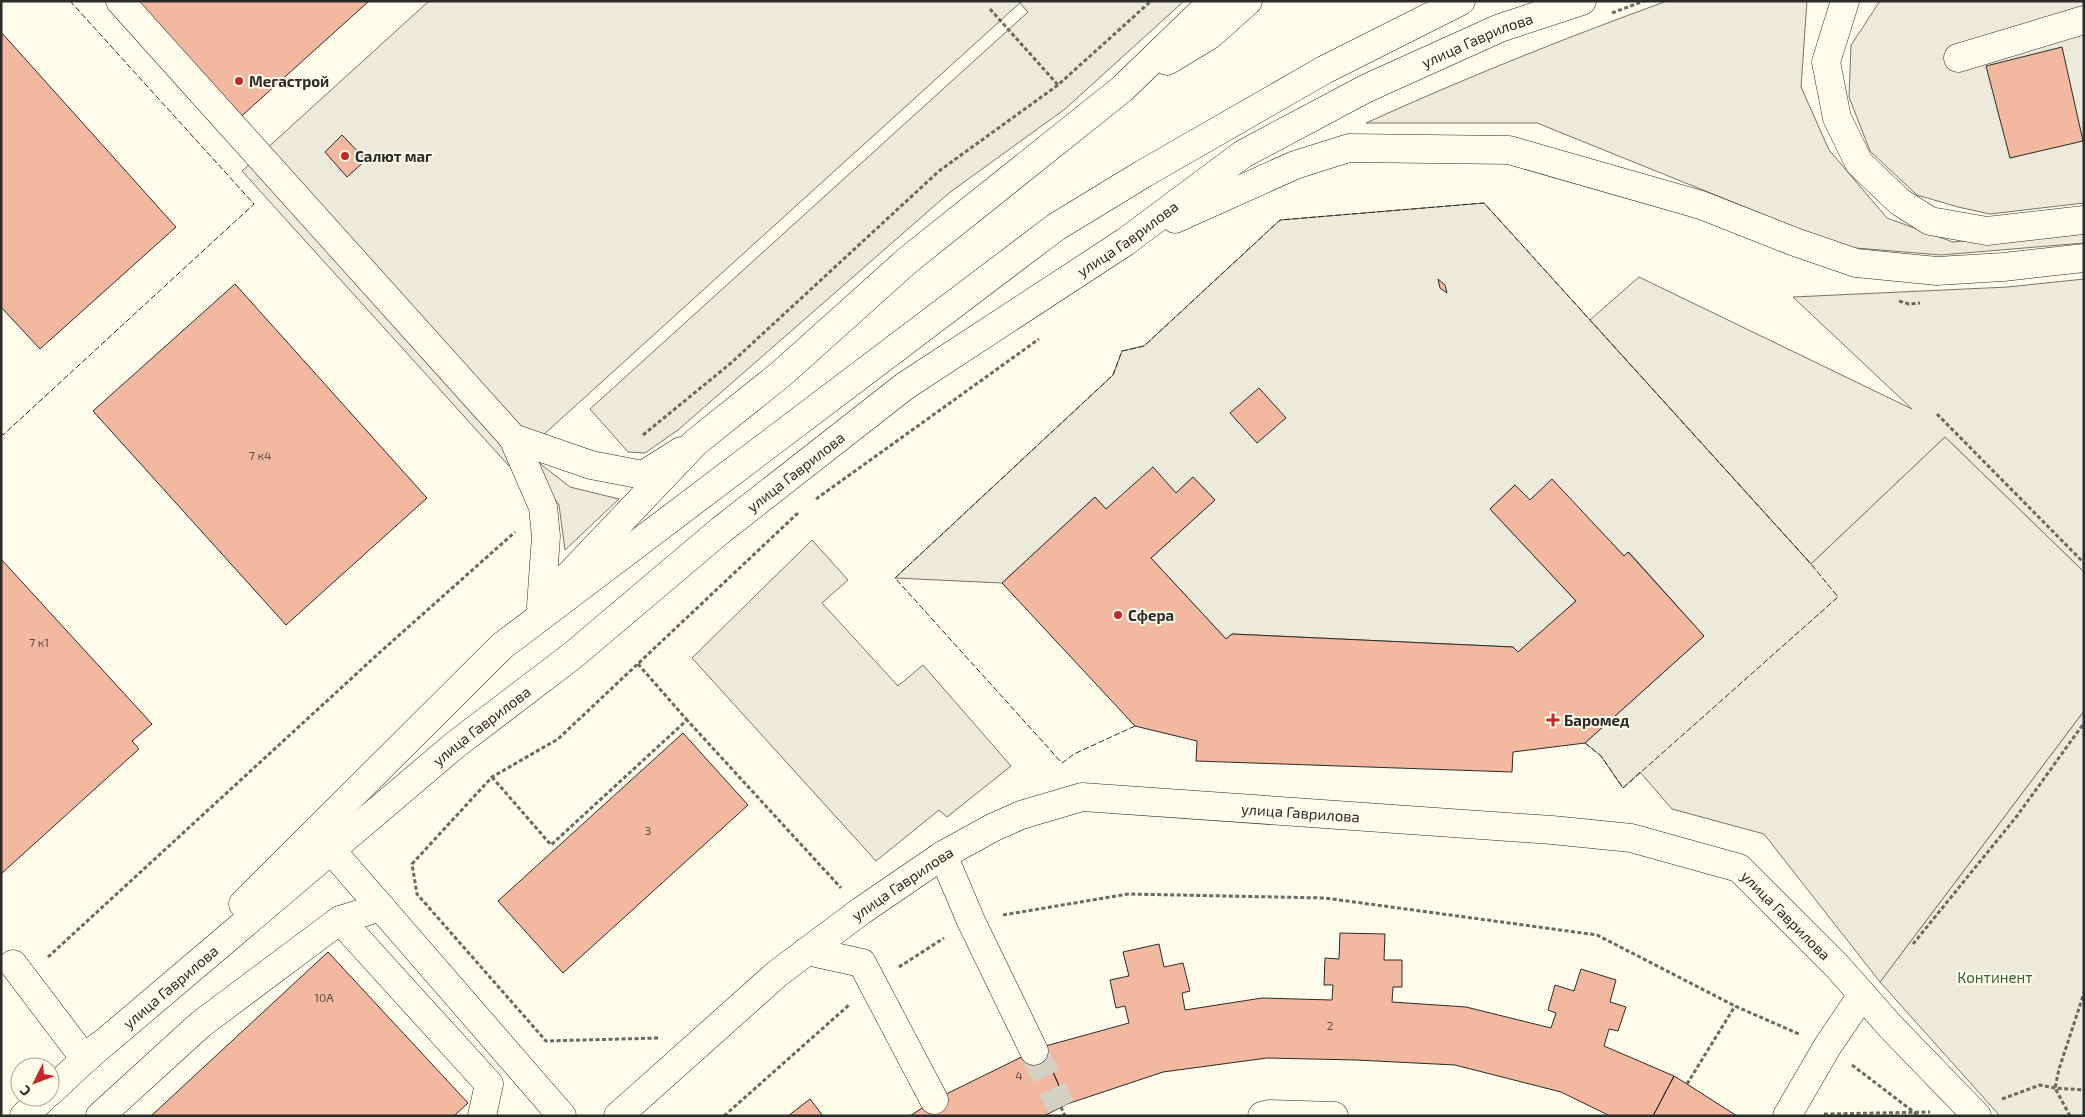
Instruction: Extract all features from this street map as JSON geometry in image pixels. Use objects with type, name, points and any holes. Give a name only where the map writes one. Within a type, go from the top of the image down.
[{"type":"main road","points":[[120,1],[513,438],[543,507],[546,536],[540,606]]},
{"type":"main road","points":[[513,438],[591,465],[643,475],[696,442],[781,374],[908,260],[1122,89],[1213,1]]},
{"type":"main road","points":[[1122,89],[1210,35],[1248,1]]},
{"type":"main road","name":"улица Гаврилова","points":[[60,1083],[502,646],[1056,227],[1143,174],[1324,70],[1461,1]]},
{"type":"main road","name":"улица Гаврилова","points":[[86,1059],[456,745],[572,656],[721,530],[905,386],[1125,242],[1243,154],[1367,88],[1500,28],[1582,1]]},
{"type":"main road","points":[[1845,1],[1826,62],[1837,118],[1860,163],[1900,202],[1930,221],[1987,230],[2084,220]]},
{"type":"main road","points":[[1958,58],[2084,20]]},
{"type":"main road","points":[[1125,242],[1295,165],[1349,148],[1509,150],[1702,204],[1795,242],[1856,263],[1937,271],[2003,267],[2084,258]]},
{"type":"main road","points":[[502,646],[696,442]]},
{"type":"main road","name":"улица Гаврилова","points":[[618,1116],[778,972],[943,855],[1021,816],[1082,797],[1533,829],[1631,838],[1739,868],[1837,966],[1862,995],[1977,1116]]},
{"type":"main road","points":[[332,851],[562,1116]]},
{"type":"main road","points":[[943,855],[971,920],[1034,1051]]},
{"type":"main road","points":[[100,1116],[201,1024],[340,920],[381,907]]},
{"type":"main road","points":[[340,920],[489,1084],[482,1116]]},
{"type":"main road","points":[[807,951],[862,962],[934,1100]]},
{"type":"main road","points":[[13,964],[86,1059]]},
{"type":"main road","points":[[1787,1116],[1827,1047],[1862,995]]},
{"type":"main road","points":[[24,1116],[33,1107]]},
{"type":"main road","points":[[1262,1116],[1269,1114],[1334,1116]]},
{"type":"path","points":[[990,9],[1058,85]]},
{"type":"path","points":[[1891,299],[1909,304],[1928,302]]},
{"type":"path","points":[[812,502],[1047,333]]},
{"type":"path","points":[[1937,414],[2084,563]]},
{"type":"path","points":[[660,1038],[546,1041],[418,894],[412,864],[492,777],[558,739],[804,508]]},
{"type":"path","points":[[638,664],[862,911]]},
{"type":"path","points":[[492,777],[552,845],[688,720]]},
{"type":"path","points":[[1914,944],[2017,816],[2084,723]]},
{"type":"path","points":[[724,1116],[872,984],[971,920],[1128,894],[1325,898],[1597,935],[1735,1006],[1827,1047],[1919,1116]]},
{"type":"path","points":[[2070,1116],[2055,1088],[2059,1069],[2084,993]]},
{"type":"path","points":[[1687,1084],[1735,1006]]},
{"type":"path","points":[[1061,1107],[1065,1116]]},
{"type":"green space","points":[[1018,1],[1184,1],[1065,109],[949,193],[678,430],[645,453],[628,452],[590,409],[1028,12]]},
{"type":"green space","points":[[1667,1],[1807,1],[1801,87],[1829,150],[1887,218],[1953,242],[2084,229],[2084,243],[1941,255],[1844,247],[1537,123],[1366,123],[1515,59]]},
{"type":"green space","points":[[1880,1],[2084,1],[2084,203],[1990,214],[1958,207],[1917,195],[1870,151],[1849,97],[1851,45]]},
{"type":"green space","points":[[1639,277],[1912,409],[1793,297],[2008,287],[2084,279],[2084,572],[1945,437],[1811,564],[1590,320]]},
{"type":"green space","points":[[538,462],[570,487],[619,499],[565,550],[559,505],[532,467]]},
{"type":"green space","name":"Континент","points":[[2084,711],[2084,1116],[2000,1116],[1880,982]]},
{"type":"shaded area","points":[[429,1],[1022,1],[509,466],[242,171]]},
{"type":"shaded area","points":[[1484,203],[1811,564],[1945,437],[2084,572],[2084,711],[1880,982],[1764,834],[1672,809],[1640,772],[1623,788],[1601,756],[1585,743],[1704,636],[1629,552],[1624,556],[1552,480],[1530,500],[1515,485],[1490,509],[1576,601],[1518,652],[1513,647],[1232,634],[1226,639],[1151,558],[1215,500],[1193,477],[1176,493],[1106,509],[1095,497],[1002,583],[895,578],[1113,375],[1122,351],[1144,346],[1280,220]]},
{"type":"shaded area","points":[[812,540],[848,580],[822,603],[898,686],[923,665],[1011,766],[947,817],[939,810],[876,861],[692,658]]},
{"type":"building","name":"Мегастрой","points":[[126,1],[369,1],[235,122]]},
{"type":"building","points":[[1,32],[176,227],[40,349],[1,307]]},
{"type":"building","points":[[2062,47],[2083,141],[2010,158],[1986,66]]},
{"type":"building","name":"Салют маг","points":[[342,135],[366,160],[347,177],[325,152]]},
{"type":"building","points":[[1438,279],[1445,285],[1447,293],[1440,288]]},
{"type":"building","points":[[235,284],[427,498],[286,625],[93,411]]},
{"type":"building","points":[[1259,388],[1286,418],[1257,443],[1230,413]]},
{"type":"building","name":"Сфера","points":[[1153,467],[1176,493],[1193,477],[1215,500],[1151,558],[1226,639],[1232,634],[1513,647],[1518,652],[1576,601],[1490,509],[1515,485],[1530,500],[1552,479],[1624,556],[1628,552],[1704,636],[1585,743],[1513,752],[1512,772],[1196,761],[1197,741],[1135,726],[1002,583],[1095,497],[1106,509]]},
{"type":"building","points":[[1,559],[152,724],[132,741],[139,749],[1,874]]},
{"type":"building","points":[[683,733],[748,805],[563,973],[498,901]]},
{"type":"building","points":[[1340,933],[1385,934],[1384,960],[1402,960],[1402,987],[1393,987],[1392,1002],[1466,1007],[1551,1028],[1556,1013],[1548,1010],[1555,985],[1574,991],[1581,969],[1616,980],[1610,1002],[1626,1007],[1618,1031],[1609,1029],[1604,1046],[1674,1076],[1653,1116],[1610,1116],[1561,1092],[1455,1065],[1267,1058],[1163,1072],[1067,1104],[1042,1047],[1129,1023],[1125,1006],[1116,1008],[1110,980],[1129,976],[1123,952],[1159,944],[1164,967],[1183,963],[1190,991],[1182,993],[1185,1010],[1262,998],[1332,1000],[1333,985],[1324,985],[1325,958],[1339,959]]},
{"type":"building","points":[[328,952],[468,1103],[454,1116],[151,1116]]},
{"type":"building","points":[[1042,1047],[1067,1104],[1044,1116],[910,1116],[934,1100]]},
{"type":"building","points":[[1674,1076],[1687,1084],[1737,1116],[1653,1116]]},
{"type":"building","points":[[810,1099],[823,1116],[788,1116]]},
{"type":"tunnel","points":[[1034,1051],[1061,1107]]},
{"type":"fence","points":[[1,433],[3,435],[254,204],[70,1]]},
{"type":"fence","points":[[1135,726],[1074,754],[1062,763],[895,578],[1113,375],[1122,351],[1144,346],[1280,220],[1484,203],[1811,564],[1838,597],[1623,788],[1601,756],[1585,743]]},
{"type":"place","name":"Мегастрой","points":[[239,81]]},
{"type":"place","name":"Салют маг","points":[[345,156]]},
{"type":"place","name":"Сфера","points":[[1118,615]]},
{"type":"place","name":"Баромед","points":[[1553,720]]}]
